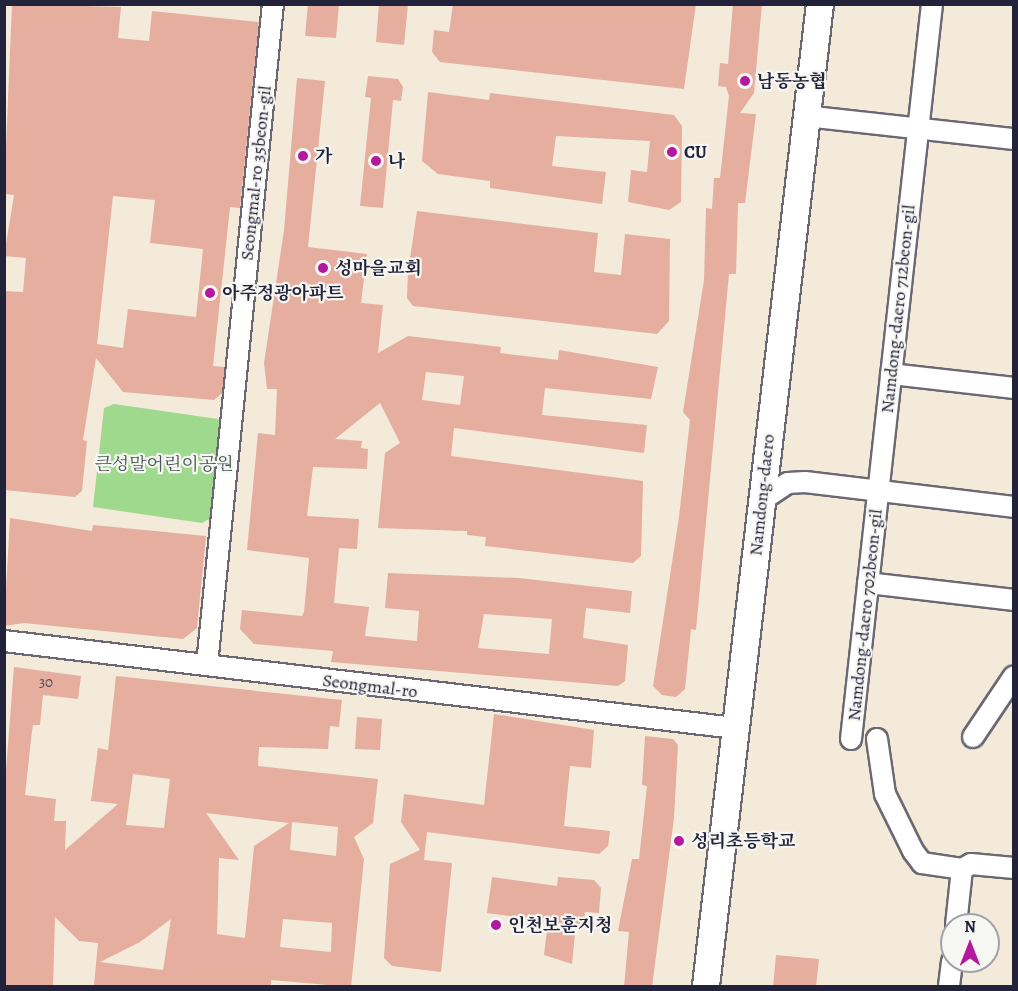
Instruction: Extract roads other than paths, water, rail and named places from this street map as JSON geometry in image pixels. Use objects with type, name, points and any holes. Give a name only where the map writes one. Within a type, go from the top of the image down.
[{"type":"main road","name":"Namdong-daero","points":[[706,987],[805,116],[820,4]]},
{"type":"street","name":"Seongmal-ro 35beon-gil","points":[[207,665],[273,4]]},
{"type":"street","name":"Namdong-daero 712beon-gil","points":[[878,490],[932,4]]},
{"type":"street","points":[[805,116],[1014,140]]},
{"type":"street","points":[[891,374],[1014,388]]},
{"type":"street","points":[[766,455],[776,467],[805,482]]},
{"type":"street","points":[[761,501],[788,483],[805,482],[1014,507]]},
{"type":"street","name":"Namdong-daero 702beon-gil","points":[[851,739],[878,490]]},
{"type":"street","points":[[868,583],[1014,600]]},
{"type":"street","name":"Seongmal-ro","points":[[4,640],[735,728]]},
{"type":"street","points":[[973,738],[1014,676]]},
{"type":"street","name":"Namdong-daero 702beon-gil","points":[[877,739],[885,794],[913,851],[922,863],[962,869],[971,864],[1014,868]]},
{"type":"street","points":[[957,913],[962,869]]},
{"type":"place","name":"남동농협","points":[[745,81]]},
{"type":"place","name":"CU","points":[[672,152]]},
{"type":"place","name":"가","points":[[303,156]]},
{"type":"place","name":"나","points":[[376,161]]},
{"type":"place","name":"성마을교회","points":[[323,268]]},
{"type":"place","name":"아주정광아파트","points":[[210,293]]},
{"type":"place","name":"성리초등학교","points":[[679,841]]},
{"type":"place","name":"인천보훈지청","points":[[496,925]]},
{"type":"park label","name":"큰성말어린이공원","points":[[164,464]]}]
